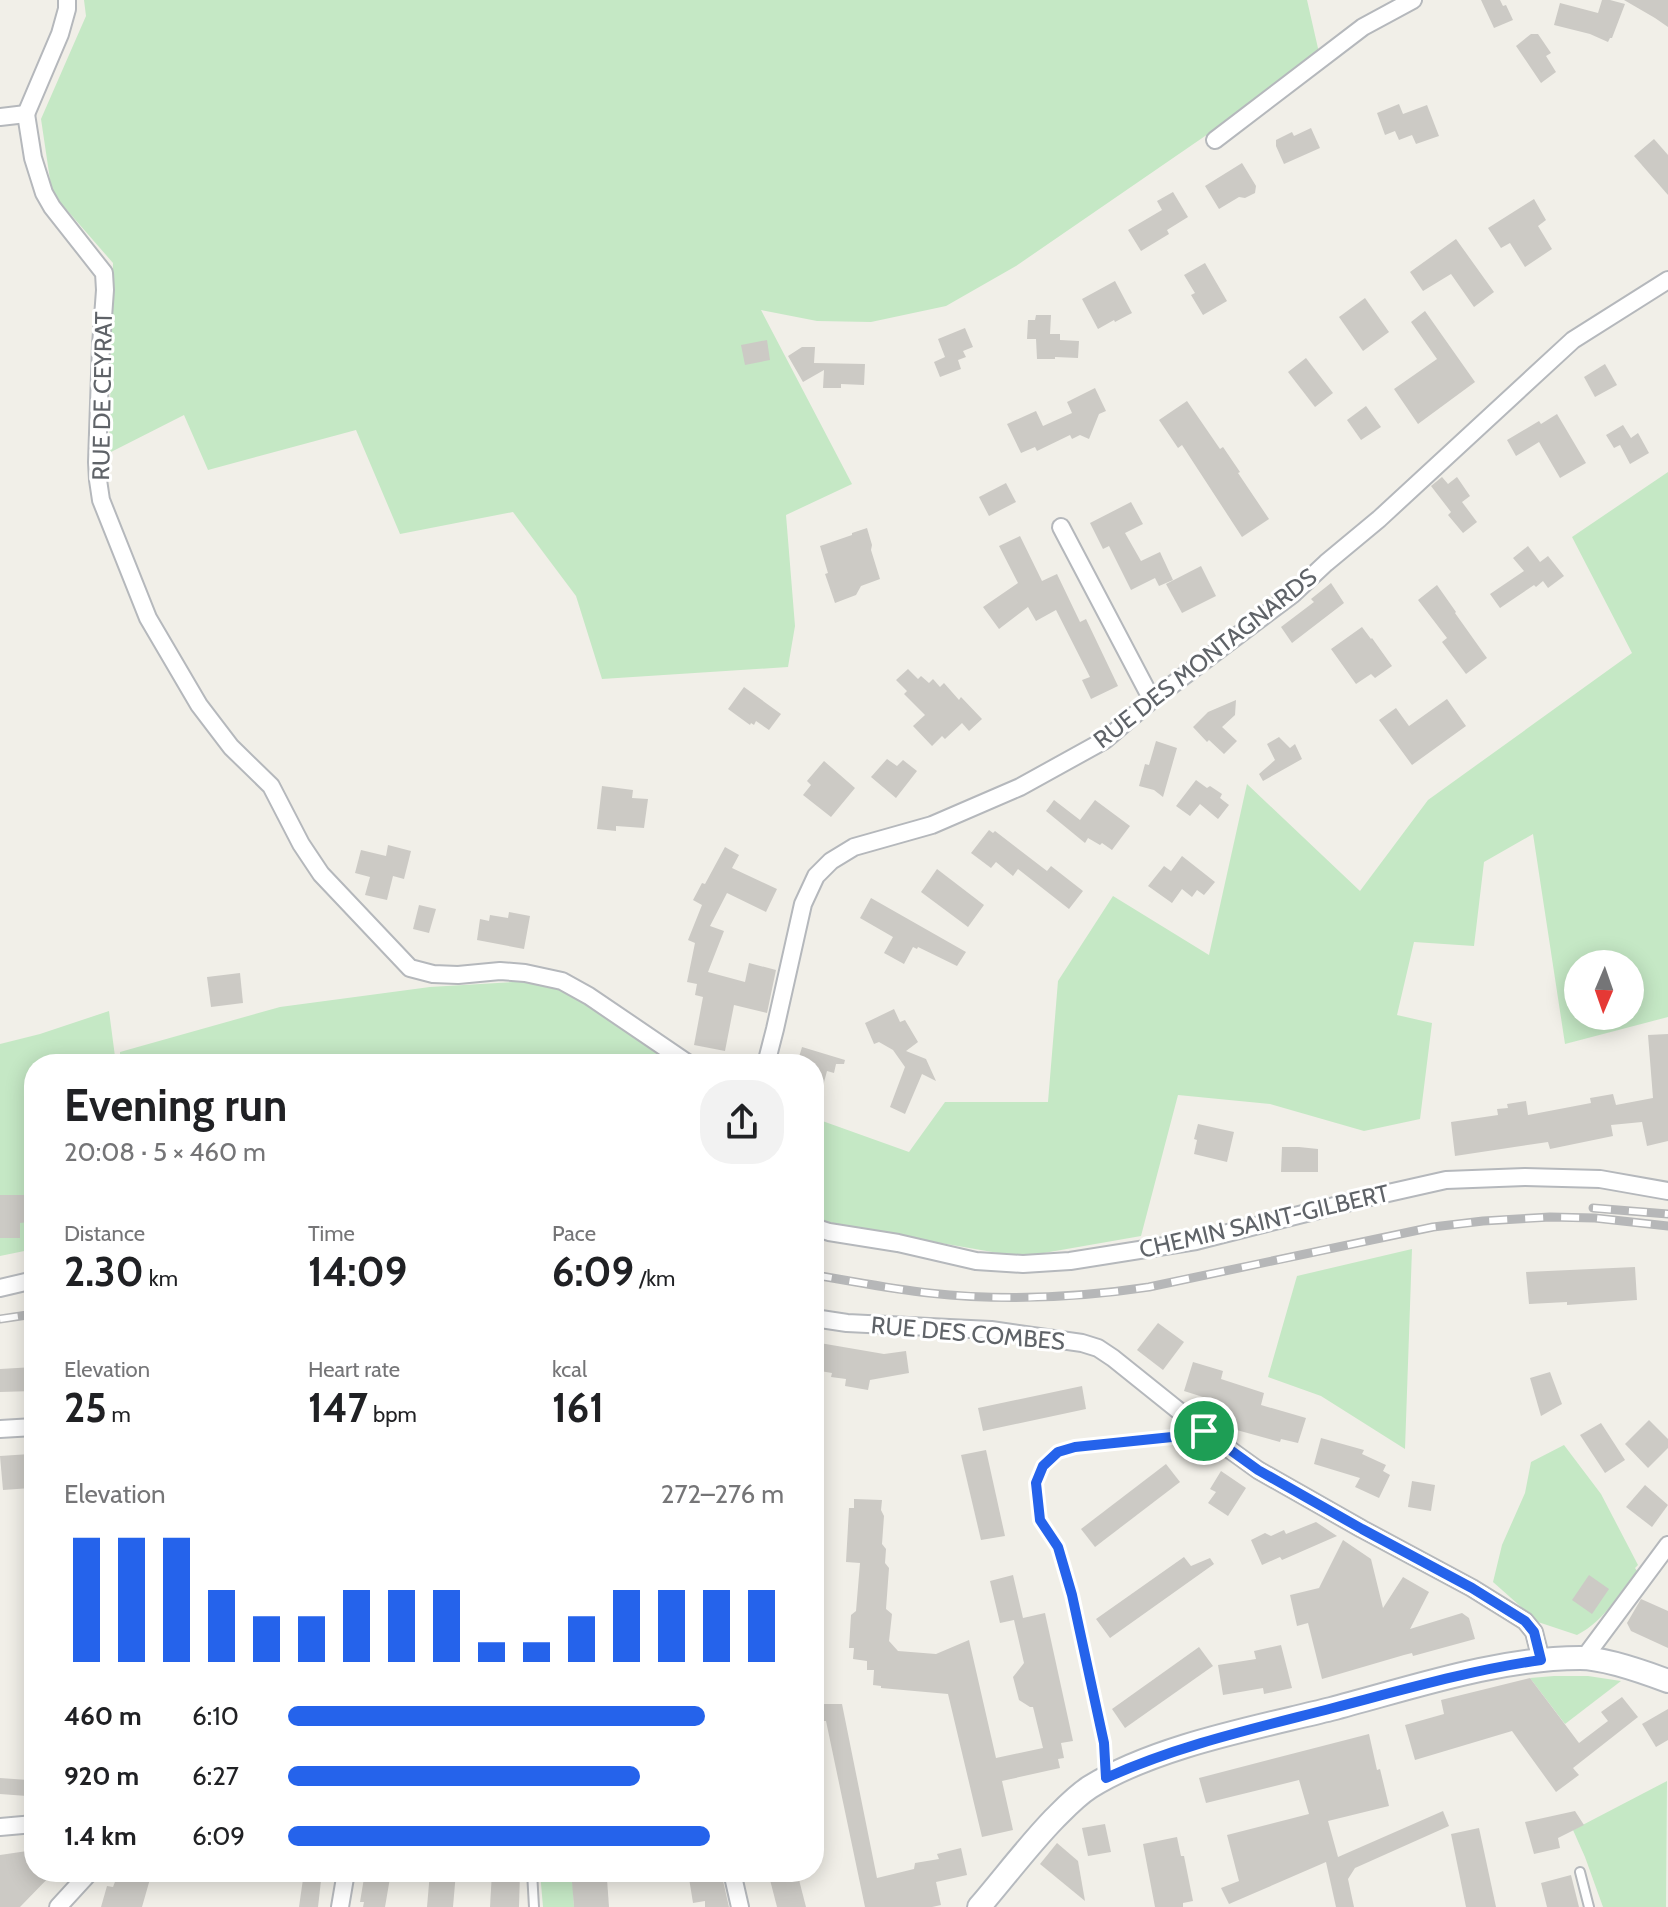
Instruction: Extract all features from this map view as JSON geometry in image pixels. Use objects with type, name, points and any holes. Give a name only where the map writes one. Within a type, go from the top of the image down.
[{"type":"main road","points":[[979,1907],[1070,1802],[1106,1778],[1141,1762],[1200,1743],[1478,1671],[1541,1660],[1584,1658],[1668,1681]]},
{"type":"street","points":[[0,117],[26,114],[60,34],[67,0]]},
{"type":"street","points":[[1215,140],[1363,27],[1413,0]]},
{"type":"street","name":"RUE DE CEYRAT","points":[[26,114],[33,158],[44,193],[104,273],[97,462],[107,517],[148,618],[199,705],[231,747],[271,786],[301,844],[321,874],[410,968],[433,974],[525,973],[562,981],[674,1054]]},
{"type":"street","name":"RUE DES MONTAGNARDS","points":[[769,1054],[803,904],[816,876],[831,861],[854,847],[932,825],[1020,787],[1105,740],[1152,700],[1293,594],[1573,340],[1668,280]]},
{"type":"street","points":[[1061,527],[1152,700]]},
{"type":"street","name":"CHEMIN SAINT-GILBERT","points":[[824,1229],[976,1261],[1023,1264],[1070,1261],[1196,1241],[1446,1180],[1525,1177],[1600,1179],[1668,1191]]},
{"type":"street","points":[[0,1288],[24,1282]]},
{"type":"street","name":"RUE DES COMBES","points":[[824,1320],[991,1330],[1098,1348],[1258,1470],[1472,1588],[1525,1621],[1534,1632],[1541,1660]]},
{"type":"street","points":[[0,1429],[24,1428]]},
{"type":"street","points":[[1584,1658],[1668,1545]]},
{"type":"street","points":[[0,1827],[24,1825]]},
{"type":"street","points":[[58,1907],[81,1882]]},
{"type":"street","points":[[340,1907],[344,1882]]},
{"type":"street","points":[[734,1882],[740,1907]]},
{"type":"lane","points":[[1106,1778],[1104,1743],[1072,1595],[1058,1547],[1040,1520],[1036,1483],[1043,1466],[1058,1452],[1075,1447],[1204,1431]]},
{"type":"lane","points":[[1580,1872],[1589,1907]]},
{"type":"lane","points":[[533,1882],[534,1907]]},
{"type":"green space","points":[[84,0],[1307,0],[1320,57],[1016,266],[946,306],[871,322],[817,321],[761,310],[852,484],[786,515],[795,626],[788,667],[602,679],[576,596],[513,512],[400,534],[356,430],[208,470],[184,415],[109,453],[113,263],[52,193],[41,119],[86,16]]},
{"type":"green space","points":[[1668,472],[1668,1017],[1644,1023],[1644,950],[1564,950],[1564,1030],[1618,1030],[1565,1044],[1533,834],[1484,862],[1474,946],[1414,942],[1397,1015],[1432,1023],[1420,1119],[1364,1131],[1270,1104],[1178,1095],[1141,1236],[1021,1257],[824,1221],[824,1122],[909,1152],[945,1102],[1048,1102],[1058,981],[1113,896],[1209,955],[1247,784],[1360,891],[1428,800],[1632,653],[1572,537]]},
{"type":"green space","points":[[530,981],[565,990],[661,1054],[120,1054],[280,1007],[430,987]]},
{"type":"green space","points":[[109,1011],[115,1054],[24,1054],[24,1251],[0,1256],[0,1044]]},
{"type":"green space","points":[[1412,1249],[1405,1449],[1321,1396],[1268,1377],[1297,1276]]},
{"type":"green space","points":[[1564,1445],[1601,1494],[1638,1565],[1635,1568],[1637,1571],[1603,1614],[1577,1635],[1538,1622],[1493,1582],[1502,1545],[1525,1493],[1531,1462]]},
{"type":"green space","points":[[1588,1676],[1621,1681],[1565,1724],[1530,1678]]},
{"type":"green space","points":[[1667,1781],[1666,1907],[1603,1907],[1573,1830]]},
{"type":"green space","points":[[541,1882],[573,1882],[574,1907],[543,1907]]},
{"type":"building","points":[[1481,0],[1500,0],[1513,20],[1494,28]]},
{"type":"building","points":[[1602,0],[1625,4],[1608,42],[1554,25],[1560,3],[1598,13]]},
{"type":"building","points":[[1624,0],[1668,0],[1668,27],[1655,18]]},
{"type":"building","points":[[1531,34],[1538,34],[1551,53],[1546,56],[1556,72],[1541,83],[1516,46]]},
{"type":"building","points":[[1399,104],[1403,114],[1427,105],[1439,136],[1416,144],[1412,135],[1399,140],[1395,131],[1385,135],[1377,113]]},
{"type":"building","points":[[1311,128],[1320,148],[1284,164],[1276,140]]},
{"type":"building","points":[[1654,139],[1668,155],[1668,195],[1634,156]]},
{"type":"building","points":[[1242,163],[1256,186],[1255,193],[1245,198],[1239,197],[1219,209],[1205,186]]},
{"type":"building","points":[[1173,192],[1188,217],[1167,230],[1169,234],[1141,251],[1128,230],[1162,210],[1157,201]]},
{"type":"building","points":[[1534,199],[1546,220],[1538,226],[1552,249],[1525,267],[1510,243],[1501,248],[1488,228]]},
{"type":"building","points":[[1456,239],[1494,292],[1474,307],[1451,274],[1423,291],[1410,272]]},
{"type":"building","points":[[1205,263],[1227,301],[1203,315],[1184,275]]},
{"type":"building","points":[[1115,281],[1132,313],[1098,329],[1082,299]]},
{"type":"building","points":[[1365,298],[1389,332],[1363,351],[1339,317]]},
{"type":"building","points":[[1425,311],[1475,382],[1418,424],[1394,389],[1437,359],[1411,322]]},
{"type":"building","points":[[1036,315],[1051,315],[1050,334],[1060,334],[1060,340],[1079,341],[1078,358],[1037,359],[1036,339],[1027,339],[1028,320],[1035,320]]},
{"type":"building","points":[[965,328],[973,347],[963,351],[966,357],[958,360],[961,369],[940,377],[934,362],[945,357],[938,339]]},
{"type":"building","points":[[767,340],[770,360],[745,365],[741,345]]},
{"type":"building","points":[[802,347],[815,347],[814,363],[865,364],[864,385],[841,384],[841,388],[823,388],[824,370],[803,382],[788,356]]},
{"type":"building","points":[[1306,358],[1333,393],[1315,407],[1288,372]]},
{"type":"building","points":[[1605,364],[1617,385],[1595,397],[1584,377]]},
{"type":"building","points":[[1095,388],[1106,411],[1099,414],[1089,439],[1080,435],[1072,439],[1070,435],[1037,451],[1035,447],[1021,453],[1007,424],[1036,411],[1043,426],[1072,413],[1067,402]]},
{"type":"building","points":[[1187,401],[1220,449],[1223,447],[1269,519],[1242,537],[1182,445],[1178,448],[1159,420]]},
{"type":"building","points":[[1366,406],[1381,427],[1361,440],[1347,420]]},
{"type":"building","points":[[1557,414],[1586,463],[1560,478],[1539,442],[1516,456],[1507,440]]},
{"type":"building","points":[[1623,425],[1631,438],[1638,433],[1649,453],[1630,464],[1620,445],[1614,448],[1606,435]]},
{"type":"building","points":[[1442,477],[1448,484],[1457,477],[1470,496],[1462,502],[1477,522],[1463,533],[1431,486]]},
{"type":"building","points":[[1006,483],[1016,502],[989,516],[979,497]]},
{"type":"building","points":[[1131,502],[1143,524],[1125,533],[1141,561],[1160,552],[1173,580],[1159,586],[1155,578],[1131,590],[1109,546],[1103,549],[1090,523]]},
{"type":"building","points":[[867,528],[880,579],[861,586],[856,595],[835,603],[820,546]]},
{"type":"building","points":[[1020,536],[1042,581],[1057,574],[1080,622],[1086,619],[1118,686],[1091,699],[1082,680],[1090,677],[1056,610],[1036,621],[1028,607],[999,629],[983,607],[1018,583],[999,546]]},
{"type":"building","points":[[1528,546],[1540,562],[1548,556],[1564,576],[1548,588],[1543,581],[1536,587],[1534,585],[1500,608],[1490,594],[1524,571],[1513,558]]},
{"type":"building","points":[[1201,566],[1216,596],[1182,613],[1166,584]]},
{"type":"building","points":[[1331,583],[1344,603],[1292,643],[1281,627],[1314,602],[1311,599]]},
{"type":"building","points":[[1437,585],[1487,658],[1466,674],[1442,642],[1447,638],[1418,600]]},
{"type":"building","points":[[1362,627],[1392,666],[1375,678],[1371,674],[1356,684],[1331,649]]},
{"type":"building","points":[[908,669],[918,679],[921,676],[929,683],[933,679],[940,687],[944,683],[982,719],[969,731],[962,723],[932,746],[913,726],[925,715],[904,694],[907,691],[896,680]]},
{"type":"building","points":[[744,687],[781,714],[769,730],[756,721],[750,725],[728,709]]},
{"type":"building","points":[[1447,699],[1466,726],[1412,765],[1379,720],[1396,708],[1409,726]]},
{"type":"building","points":[[1236,700],[1235,715],[1222,727],[1237,741],[1224,754],[1193,727],[1208,712]]},
{"type":"building","points":[[1279,737],[1290,748],[1295,744],[1302,759],[1263,781],[1259,774],[1275,760],[1267,744]]},
{"type":"building","points":[[1156,741],[1177,748],[1163,797],[1154,790],[1139,786]]},
{"type":"building","points":[[887,759],[897,766],[903,760],[917,771],[896,798],[871,777]]},
{"type":"building","points":[[824,761],[855,788],[831,817],[803,795],[811,785],[807,781]]},
{"type":"building","points":[[1196,780],[1222,794],[1220,798],[1229,805],[1218,819],[1200,804],[1190,816],[1176,806]]},
{"type":"building","points":[[602,786],[633,790],[632,798],[648,799],[644,828],[616,826],[616,831],[597,829]]},
{"type":"building","points":[[1054,800],[1080,820],[1095,800],[1130,826],[1112,850],[1088,838],[1085,843],[1046,811]]},
{"type":"building","points":[[989,830],[995,831],[1047,871],[1051,866],[1083,891],[1069,909],[1018,869],[1013,876],[996,862],[991,868],[971,853]]},
{"type":"building","points":[[388,845],[411,851],[404,879],[393,876],[387,900],[365,895],[370,877],[355,873],[361,850],[386,856]]},
{"type":"building","points":[[725,847],[739,855],[732,868],[777,889],[766,912],[727,893],[710,926],[724,931],[708,972],[745,982],[749,963],[776,970],[767,1013],[734,1005],[725,1051],[694,1045],[703,997],[695,995],[697,984],[687,982],[695,943],[688,940],[702,905],[693,900]]},
{"type":"building","points":[[1182,856],[1215,882],[1204,895],[1197,890],[1192,897],[1182,889],[1172,903],[1148,886],[1164,866],[1171,871]]},
{"type":"building","points":[[937,869],[984,905],[968,927],[921,892]]},
{"type":"building","points":[[871,898],[966,952],[957,966],[918,947],[913,947],[904,964],[884,953],[893,937],[860,918]]},
{"type":"building","points":[[419,905],[436,909],[429,933],[413,929]]},
{"type":"building","points":[[509,912],[530,916],[524,949],[477,940],[480,919],[489,921],[490,915],[508,918]]},
{"type":"building","points":[[240,973],[243,1003],[211,1007],[207,977]]},
{"type":"building","points":[[894,1009],[900,1022],[905,1020],[918,1042],[906,1051],[926,1059],[936,1081],[922,1074],[905,1114],[890,1107],[905,1067],[893,1050],[879,1042],[874,1044],[865,1023]]},
{"type":"building","points":[[1668,1034],[1668,1141],[1647,1146],[1642,1122],[1611,1125],[1613,1136],[1550,1149],[1548,1142],[1455,1156],[1451,1122],[1498,1115],[1497,1109],[1508,1108],[1507,1104],[1526,1101],[1528,1115],[1591,1103],[1590,1098],[1613,1094],[1616,1105],[1653,1098],[1648,1035]]},
{"type":"building","points":[[802,1047],[845,1060],[844,1064],[836,1064],[834,1073],[827,1071],[824,1082],[824,1054],[800,1054]]},
{"type":"building","points":[[1198,1124],[1234,1132],[1227,1162],[1194,1154]]},
{"type":"building","points":[[1282,1147],[1318,1149],[1318,1172],[1281,1172]]},
{"type":"building","points":[[0,1195],[24,1195],[24,1222],[20,1223],[20,1238],[0,1238]]},
{"type":"building","points":[[1635,1267],[1637,1300],[1567,1305],[1567,1302],[1529,1304],[1526,1272]]},
{"type":"building","points":[[1158,1323],[1184,1342],[1163,1370],[1137,1350]]},
{"type":"building","points":[[824,1344],[884,1354],[906,1351],[909,1373],[870,1380],[868,1390],[845,1386],[846,1379],[831,1377],[832,1373],[824,1372]]},
{"type":"building","points":[[1193,1362],[1223,1371],[1221,1379],[1264,1393],[1261,1405],[1306,1418],[1298,1443],[1281,1439],[1280,1442],[1233,1429],[1231,1435],[1204,1417],[1210,1404],[1202,1400],[1203,1397],[1184,1391]]},
{"type":"building","points":[[24,1368],[24,1391],[0,1392],[0,1369]]},
{"type":"building","points":[[1550,1372],[1562,1404],[1541,1416],[1530,1378]]},
{"type":"building","points":[[1082,1386],[1086,1409],[983,1431],[978,1408]]},
{"type":"building","points":[[1649,1420],[1668,1439],[1668,1448],[1648,1468],[1625,1444]]},
{"type":"building","points":[[1601,1423],[1625,1460],[1605,1473],[1580,1435]]},
{"type":"building","points":[[1321,1438],[1364,1450],[1362,1454],[1386,1465],[1383,1471],[1390,1475],[1379,1498],[1355,1487],[1360,1478],[1314,1464]]},
{"type":"building","points":[[986,1450],[1005,1536],[981,1540],[961,1455]]},
{"type":"building","points":[[24,1454],[24,1488],[3,1490],[0,1456]]},
{"type":"building","points":[[1166,1464],[1180,1482],[1095,1547],[1081,1529]]},
{"type":"building","points":[[1221,1471],[1246,1488],[1228,1516],[1208,1503],[1216,1492],[1210,1489]]},
{"type":"building","points":[[1412,1481],[1435,1485],[1431,1511],[1408,1507]]},
{"type":"building","points":[[1645,1485],[1668,1505],[1652,1527],[1626,1507]]},
{"type":"building","points":[[854,1499],[882,1500],[882,1544],[886,1549],[885,1563],[889,1568],[886,1609],[892,1614],[889,1641],[898,1651],[936,1654],[969,1640],[996,1758],[1043,1748],[1033,1707],[1019,1700],[1013,1677],[1024,1663],[1014,1620],[1000,1623],[990,1581],[1013,1575],[1023,1618],[1045,1613],[1073,1741],[1061,1743],[1064,1758],[1058,1759],[1060,1768],[1002,1781],[1013,1830],[982,1837],[948,1694],[881,1688],[873,1685],[874,1670],[867,1670],[867,1661],[853,1659],[854,1648],[849,1648],[851,1615],[856,1611],[860,1563],[846,1562],[849,1508],[854,1508]]},
{"type":"building","points":[[1316,1522],[1337,1536],[1282,1560],[1280,1557],[1262,1565],[1251,1540],[1265,1533],[1271,1536],[1284,1530],[1286,1534]]},
{"type":"building","points":[[1343,1540],[1371,1559],[1383,1608],[1403,1577],[1429,1592],[1410,1629],[1462,1613],[1469,1618],[1475,1639],[1413,1656],[1412,1653],[1404,1655],[1322,1679],[1308,1623],[1297,1626],[1290,1595],[1319,1588]]},
{"type":"building","points":[[1184,1557],[1191,1566],[1210,1558],[1214,1564],[1110,1638],[1096,1619]]},
{"type":"building","points":[[1589,1575],[1609,1589],[1592,1614],[1572,1600]]},
{"type":"building","points":[[1641,1599],[1668,1611],[1668,1648],[1631,1631],[1627,1623]]},
{"type":"building","points":[[1281,1645],[1292,1688],[1264,1694],[1263,1688],[1223,1695],[1218,1665],[1256,1659],[1254,1651]]},
{"type":"building","points":[[1199,1647],[1213,1666],[1125,1728],[1112,1709]]},
{"type":"building","points":[[1530,1678],[1579,1743],[1608,1721],[1601,1712],[1622,1697],[1638,1717],[1573,1768],[1579,1775],[1556,1792],[1512,1731],[1415,1760],[1405,1725],[1444,1714],[1441,1700]]},
{"type":"building","points":[[824,1704],[842,1704],[877,1878],[914,1869],[915,1863],[939,1859],[937,1854],[961,1848],[967,1875],[936,1882],[941,1905],[865,1907]]},
{"type":"building","points":[[1668,1709],[1668,1740],[1656,1747],[1642,1724]]},
{"type":"building","points":[[1369,1734],[1389,1806],[1328,1821],[1338,1857],[1443,1811],[1449,1826],[1355,1868],[1348,1879],[1354,1907],[1336,1907],[1326,1862],[1229,1904],[1221,1888],[1239,1881],[1227,1835],[1309,1814],[1299,1780],[1206,1803],[1199,1778]]},
{"type":"building","points":[[0,1778],[24,1780],[24,1796],[0,1794]]},
{"type":"building","points":[[1575,1811],[1584,1825],[1558,1838],[1560,1848],[1534,1854],[1525,1822]]},
{"type":"building","points":[[1105,1824],[1111,1852],[1088,1856],[1082,1828]]},
{"type":"building","points":[[1479,1828],[1496,1907],[1466,1907],[1451,1834]]},
{"type":"building","points":[[1177,1837],[1193,1901],[1183,1903],[1183,1907],[1155,1907],[1143,1844]]},
{"type":"building","points":[[1057,1843],[1078,1861],[1085,1901],[1040,1864]]},
{"type":"building","points":[[24,1851],[24,1882],[44,1882],[20,1907],[0,1907],[0,1855]]},
{"type":"building","points":[[1571,1875],[1579,1907],[1547,1907],[1541,1883]]},
{"type":"building","points":[[115,1882],[149,1882],[142,1907],[101,1907],[107,1886],[113,1887]]},
{"type":"building","points":[[303,1882],[321,1882],[318,1907],[299,1907]]},
{"type":"building","points":[[363,1882],[389,1882],[385,1907],[363,1907],[364,1902],[360,1902]]},
{"type":"building","points":[[429,1882],[455,1882],[453,1907],[427,1907]]},
{"type":"building","points":[[491,1882],[520,1882],[519,1907],[490,1907]]},
{"type":"building","points":[[572,1882],[607,1882],[609,1907],[574,1907]]},
{"type":"building","points":[[690,1882],[723,1882],[729,1907],[705,1907],[705,1901],[693,1903]]},
{"type":"building","points":[[771,1882],[800,1882],[806,1907],[777,1907]]},
{"type":"railway","points":[[1593,1208],[1668,1214]]},
{"type":"railway","points":[[824,1277],[956,1295],[1011,1298],[1067,1296],[1149,1287],[1433,1227],[1483,1221],[1595,1218],[1668,1226]]},
{"type":"railway","points":[[0,1319],[24,1315]]},
{"type":"route","points":[[1204,1431],[1258,1470],[1472,1588],[1525,1621],[1534,1632],[1541,1660],[1478,1671],[1200,1743],[1141,1762],[1106,1778],[1104,1743],[1072,1595],[1058,1547],[1040,1520],[1036,1483],[1043,1466],[1058,1452],[1075,1447],[1204,1431]]}]
